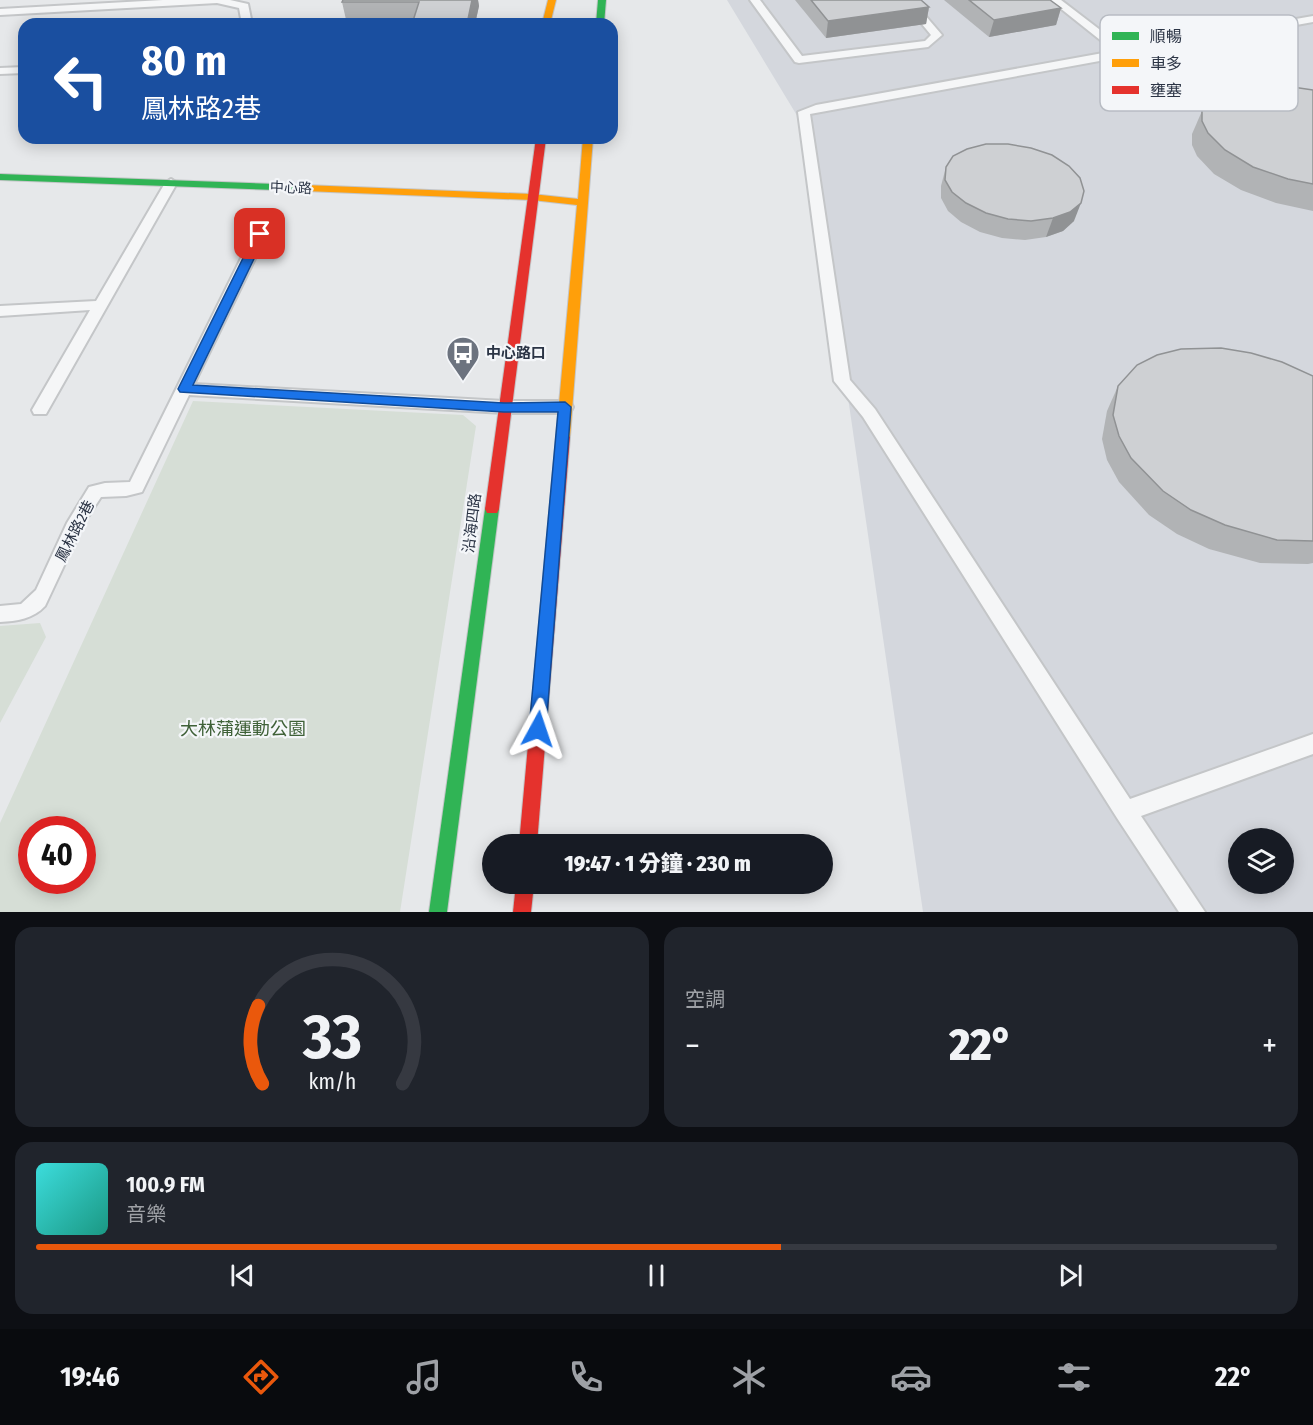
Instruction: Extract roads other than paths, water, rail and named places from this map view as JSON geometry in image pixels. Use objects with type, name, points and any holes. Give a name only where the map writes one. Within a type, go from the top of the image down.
[{"type":"street","points":[[548,18],[552,0]]},
{"type":"street","points":[[601,18],[603,0]]},
{"type":"street","name":"沿海四路","points":[[438,912],[540,144]]},
{"type":"street","points":[[529,834],[587,144]]},
{"type":"street","name":"中心路","points":[[0,177],[532,197],[581,202]]},
{"type":"street","points":[[522,912],[524,894]]},
{"type":"lane","points":[[0,12],[217,0],[244,6],[246,18]]},
{"type":"lane","points":[[755,0],[799,60],[927,44],[937,35],[907,0]]},
{"type":"lane","points":[[1055,0],[1100,35]]},
{"type":"lane","points":[[1298,22],[1313,19]]},
{"type":"lane","points":[[1100,57],[804,112],[842,381],[868,413],[1125,811],[1193,912]]},
{"type":"lane","points":[[0,71],[18,70]]},
{"type":"lane","points":[[40,410],[171,183]]},
{"type":"lane","name":"鳳林路2巷","points":[[0,614],[25,613],[36,606],[44,595],[89,497],[105,489],[128,490],[136,487],[260,234]]},
{"type":"lane","points":[[0,311],[100,305]]},
{"type":"lane","points":[[184,389],[504,407],[565,407]]},
{"type":"lane","points":[[1125,811],[1313,744]]},
{"type":"place","name":"中心路口","points":[[463,382]]},
{"type":"park label","name":"大林蒲運動公園","points":[[243,729]]}]
